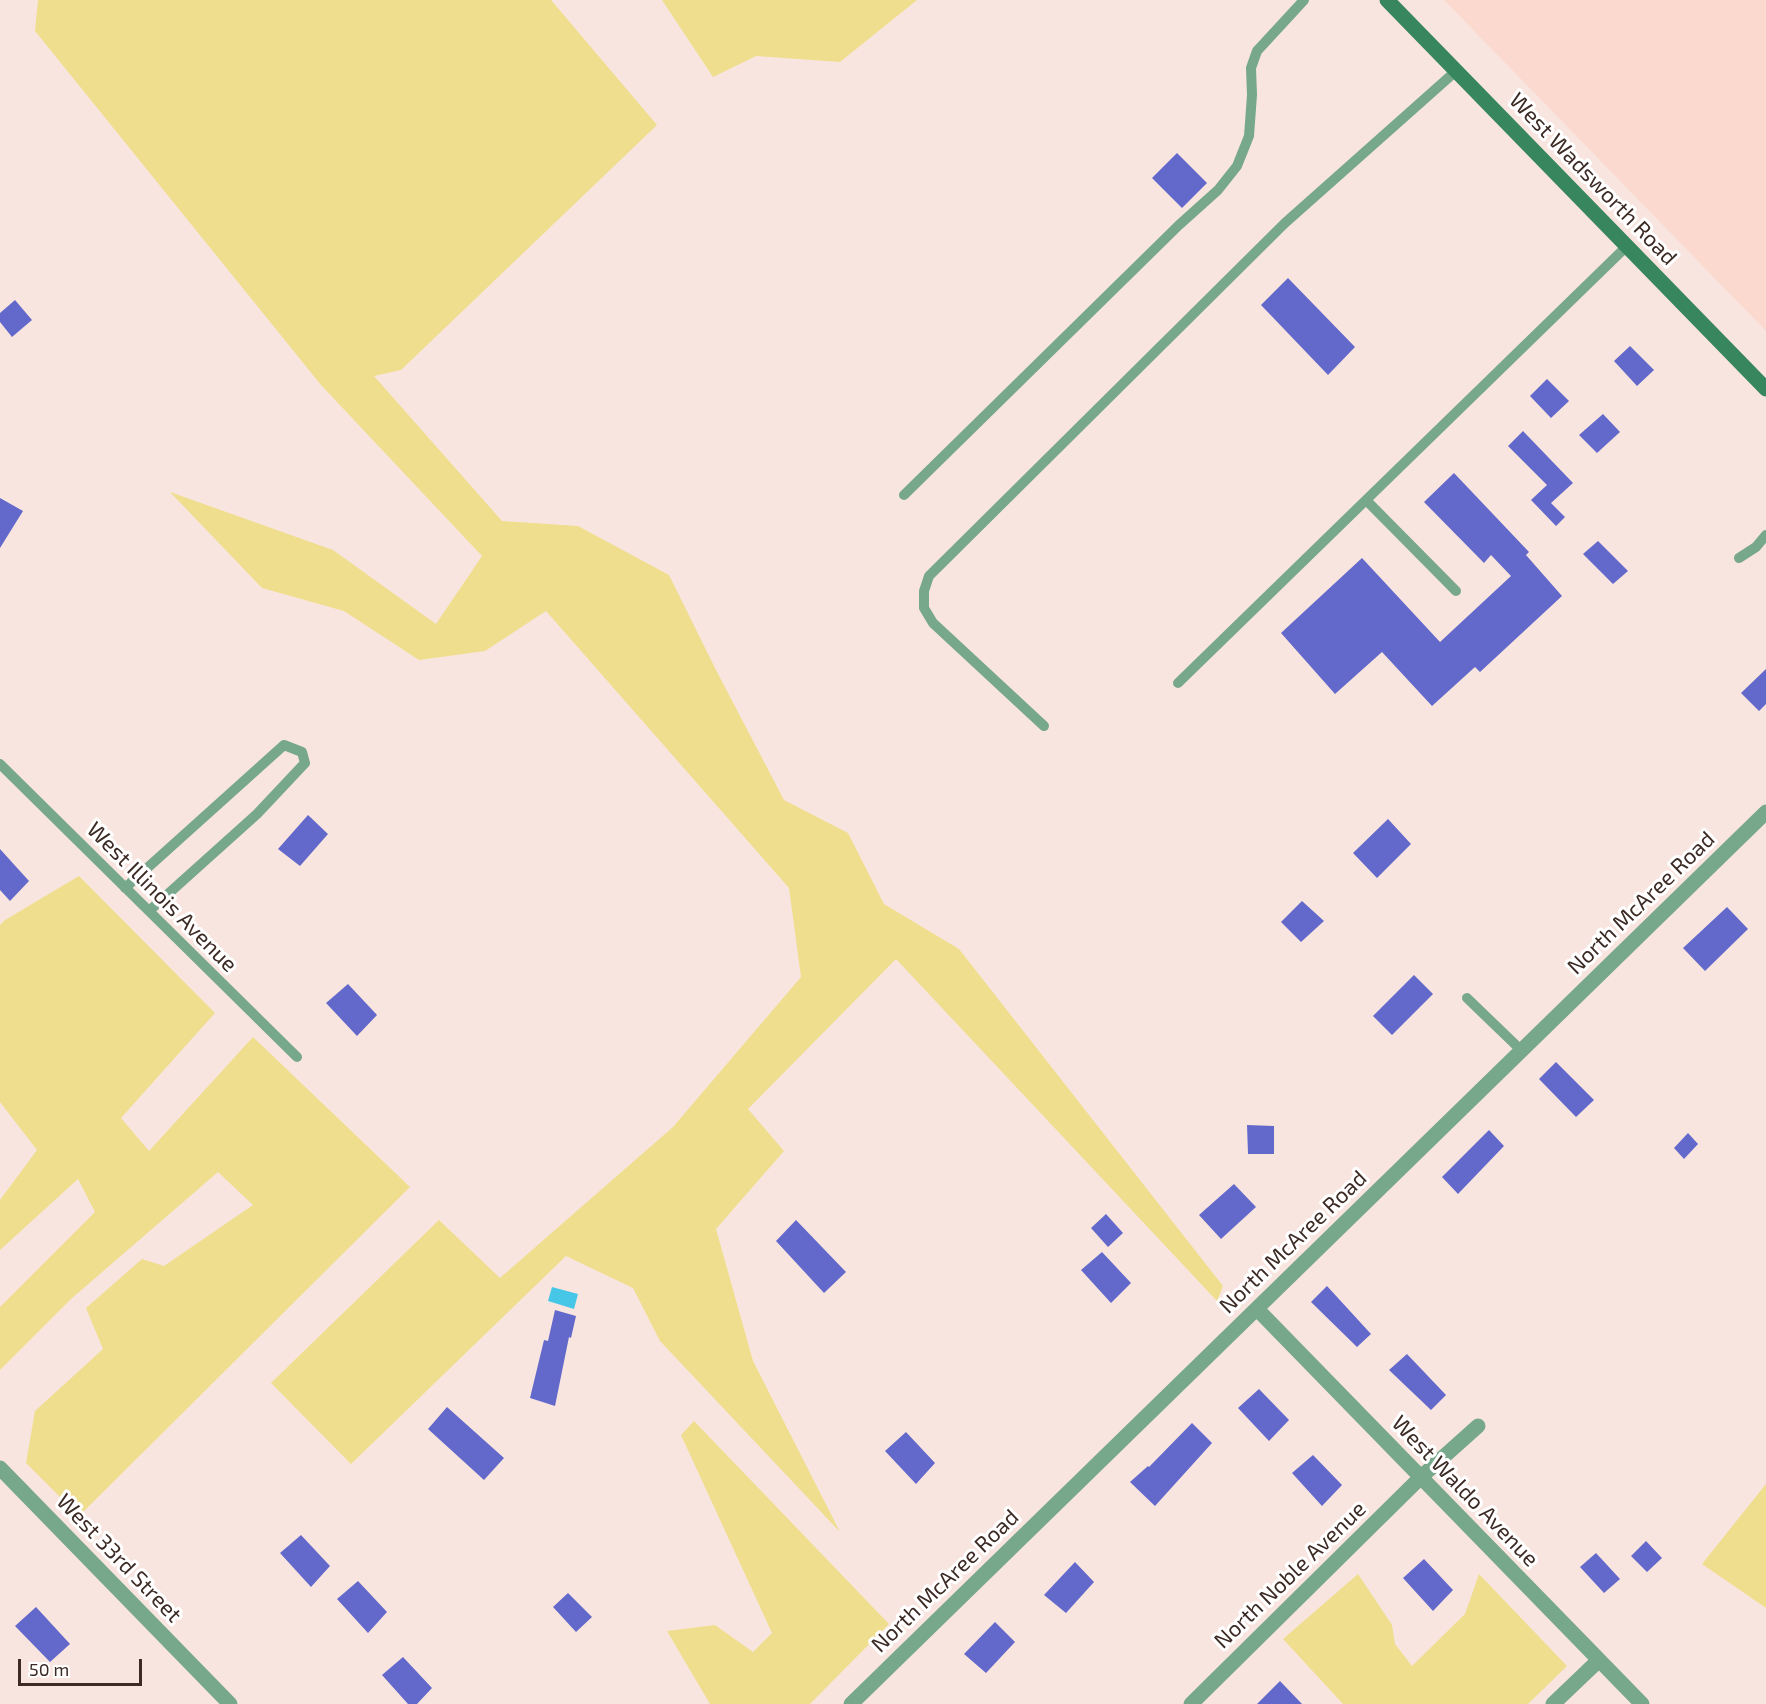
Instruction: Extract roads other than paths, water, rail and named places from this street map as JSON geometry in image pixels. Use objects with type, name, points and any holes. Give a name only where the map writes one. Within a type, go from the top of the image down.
[{"type":"main road","name":"West Wadsworth Road","points":[[1387,0],[1766,389]]},
{"type":"street","name":"North McAree Road","points":[[851,1704],[1766,812]]},
{"type":"street","name":"West Waldo Avenue","points":[[1257,1309],[1642,1704]]},
{"type":"street","name":"North Noble Avenue","points":[[1191,1704],[1421,1477],[1478,1426]]},
{"type":"street","name":"West 33rd Street","points":[[0,1468],[230,1704]]},
{"type":"street","points":[[1553,1704],[1599,1660]]},
{"type":"lane","points":[[904,495],[1218,190],[1237,166],[1249,136],[1251,68],[1257,51],[1304,0]]},
{"type":"lane","points":[[1044,726],[933,623],[924,608],[924,591],[929,576],[1285,223],[1456,71]]},
{"type":"lane","points":[[1178,683],[1627,246]]},
{"type":"lane","points":[[1366,500],[1456,591]]},
{"type":"lane","points":[[1739,558],[1755,547],[1766,535]]},
{"type":"lane","points":[[125,888],[284,745],[302,752],[305,763],[257,814],[149,911]]},
{"type":"lane","name":"West Illinois Avenue","points":[[0,764],[297,1057]]},
{"type":"lane","points":[[1467,998],[1522,1051]]},
{"type":"water","points":[[552,1287],[578,1294],[574,1309],[548,1301]]}]
